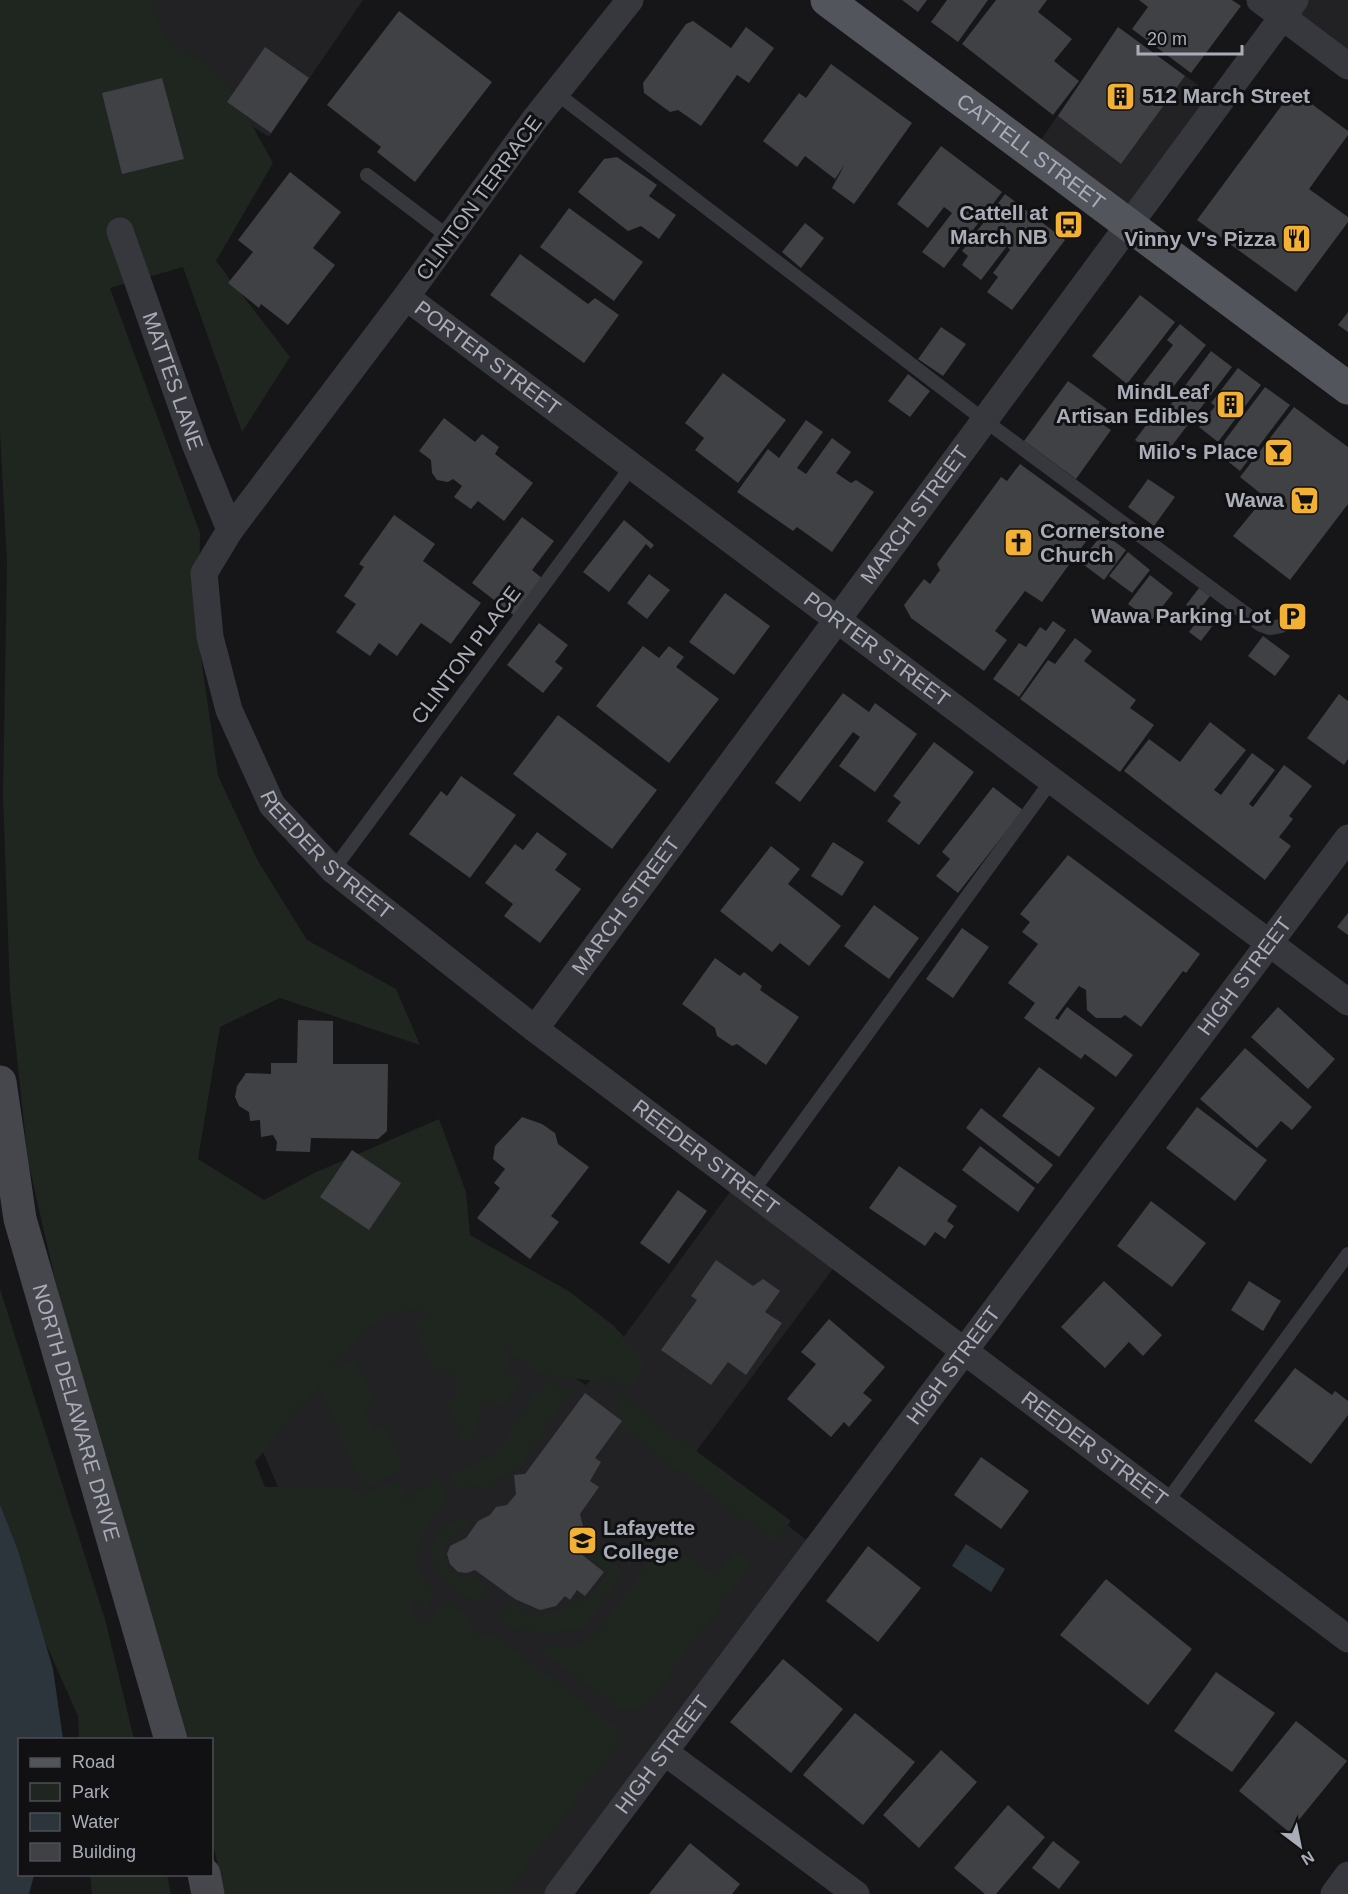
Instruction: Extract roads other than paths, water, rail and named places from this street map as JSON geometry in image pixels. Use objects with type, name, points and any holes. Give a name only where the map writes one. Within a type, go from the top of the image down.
[{"type":"main road","name":"CATTELL STREET","points":[[827,0],[1348,388]]},
{"type":"main road","name":"NORTH DELAWARE DRIVE","points":[[0,1082],[20,1219],[170,1738]]},
{"type":"main road","points":[[204,1876],[208,1894]]},
{"type":"street","name":"CLINTON TERRACE","points":[[204,573],[230,530],[556,93],[630,0]]},
{"type":"street","points":[[1260,0],[1289,8],[1348,66]]},
{"type":"street","name":"MARCH STREET","points":[[535,1029],[1289,8]]},
{"type":"street","name":"MATTES LANE","points":[[120,231],[195,444],[230,530]]},
{"type":"street","name":"PORTER STREET","points":[[406,297],[1348,1002]]},
{"type":"street","name":"REEDER STREET","points":[[204,573],[210,637],[229,710],[272,805],[333,870],[535,1029],[1348,1639]]},
{"type":"street","name":"HIGH STREET","points":[[558,1894],[966,1352],[1348,838]]},
{"type":"street","points":[[666,1753],[856,1894]]},
{"type":"street","points":[[1334,1894],[1348,1875]]},
{"type":"lane","points":[[556,93],[984,420],[1261,625],[1270,628],[1281,626]]},
{"type":"lane","points":[[367,175],[450,238]]},
{"type":"lane","name":"CLINTON PLACE","points":[[333,870],[632,466]]},
{"type":"lane","points":[[752,1192],[1052,780]]},
{"type":"lane","points":[[1166,1503],[1348,1254]]},
{"type":"water","points":[[0,1504],[18,1550],[53,1669],[63,1738],[18,1738],[18,1876],[34,1876],[29,1894],[0,1894]]},
{"type":"water","points":[[966,1544],[1005,1569],[991,1592],[952,1566]]},
{"type":"place","name":"512 March Street","points":[[1121,96]]},
{"type":"place","name":"Cattell at March NB","points":[[1069,225]]},
{"type":"place","name":"Vinny V's Pizza","points":[[1297,239]]},
{"type":"place","name":"MindLeaf Artisan Edibles","points":[[1230,404]]},
{"type":"place","name":"Milo's Place","points":[[1279,452]]},
{"type":"place","name":"Wawa","points":[[1305,500]]},
{"type":"place","name":"Cornerstone Church","points":[[1019,543]]},
{"type":"place","name":"Wawa Parking Lot","points":[[1292,616]]},
{"type":"place","name":"Lafayette College","points":[[582,1540]]}]
